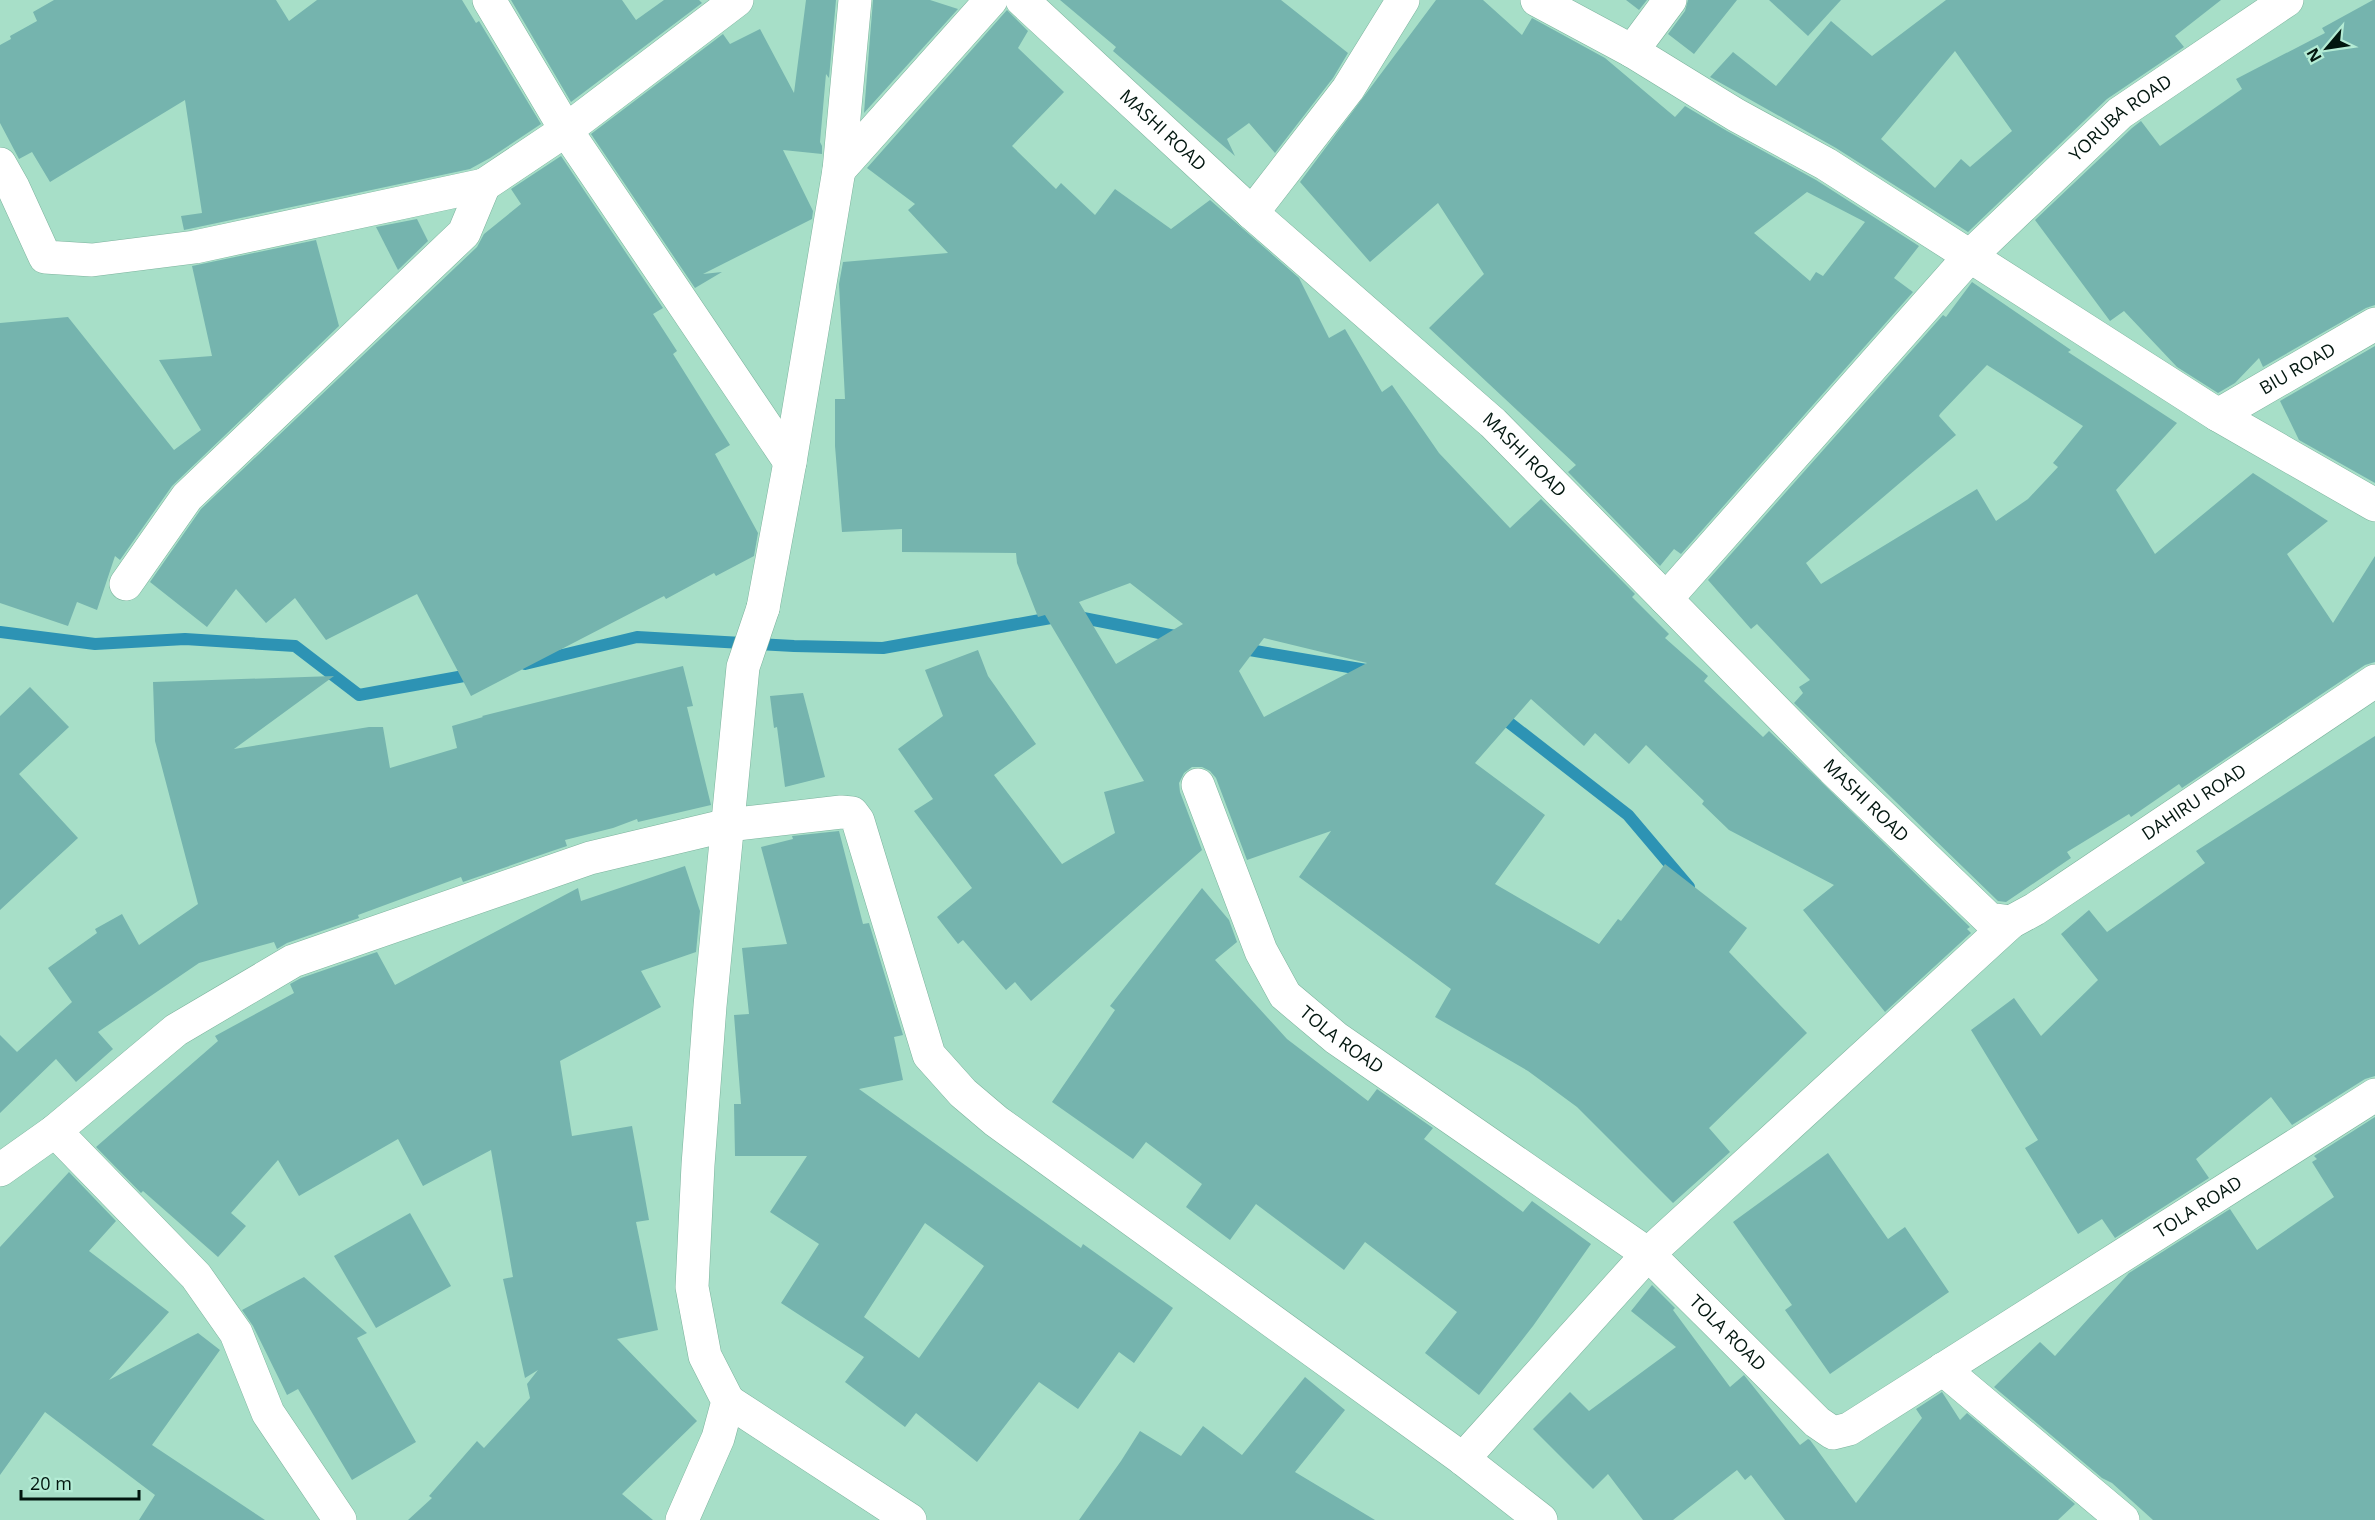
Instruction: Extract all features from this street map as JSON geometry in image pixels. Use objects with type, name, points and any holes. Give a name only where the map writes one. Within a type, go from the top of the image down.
[{"type":"street","points":[[489,0],[566,130],[790,462]]},
{"type":"street","points":[[855,0],[839,170],[790,462],[763,608],[743,667],[709,1017],[692,1287],[705,1356],[728,1401],[910,1520]]},
{"type":"street","points":[[839,170],[991,0]]},
{"type":"street","name":"MASHI ROAD","points":[[1022,0],[1252,213],[1493,423],[1833,769],[1989,919],[2011,922]]},
{"type":"street","points":[[1252,213],[1348,89],[1404,0]]},
{"type":"street","points":[[1537,0],[1632,51],[1736,115],[1826,164],[2218,415],[2375,505]]},
{"type":"street","points":[[1632,51],[1670,0]]},
{"type":"street","name":"YORUBA ROAD","points":[[1666,599],[1970,256],[2120,113],[2287,0]]},
{"type":"street","points":[[0,164],[45,257],[92,260],[195,247],[484,186],[566,130],[726,3]]},
{"type":"street","points":[[126,584],[187,497],[464,233],[484,186]]},
{"type":"street","name":"BIU ROAD","points":[[2218,415],[2375,324]]},
{"type":"street","name":"DAHIRU ROAD","points":[[1463,1459],[1648,1254],[2011,922],[2035,909],[2375,681]]},
{"type":"street","name":"TOLA ROAD","points":[[1197,785],[1261,951],[1285,994],[1336,1038],[1648,1254],[1817,1422],[1833,1433],[1849,1429],[2375,1095]]},
{"type":"street","points":[[0,1170],[55,1131],[176,1030],[293,961],[590,858],[728,825],[841,812],[852,813],[858,821],[929,1055],[963,1093],[996,1121],[1463,1459],[1541,1520]]},
{"type":"street","points":[[55,1131],[196,1276],[236,1333],[268,1413],[340,1520]]},
{"type":"street","points":[[1943,1370],[2123,1520]]},
{"type":"street","points":[[682,1520],[718,1438],[728,1401]]},
{"type":"building","points":[[54,0],[276,0],[289,21],[317,0],[462,0],[476,23],[479,21],[541,124],[470,169],[184,230],[181,216],[202,213],[185,100],[50,182],[32,152],[19,159],[0,123],[0,45],[11,39],[10,36],[37,21],[33,12]]},
{"type":"building","points":[[511,0],[622,0],[636,20],[664,0],[699,0],[702,3],[571,102]]},
{"type":"building","points":[[806,0],[836,0],[829,78],[826,74],[820,142],[822,154],[783,150],[813,211],[812,219],[703,274],[722,272],[695,288],[591,134],[723,34],[730,44],[760,29],[794,93]]},
{"type":"building","points":[[873,0],[930,0],[958,9],[864,113]]},
{"type":"building","points":[[1060,0],[1281,0],[1348,53],[1333,78],[1275,153],[1249,123],[1227,139],[1235,156],[1113,51],[1116,47]]},
{"type":"building","points":[[1436,0],[1483,0],[1522,35],[1532,18],[1605,58],[1675,117],[1685,106],[1816,180],[1919,246],[1894,278],[1913,292],[1681,554],[1674,549],[1660,566],[1568,472],[1576,465],[1429,328],[1484,274],[1438,203],[1370,262],[1300,182]],"holes":[[[1807,192],[1865,222],[1823,276],[1816,272],[1810,281],[1754,233]]]},
{"type":"building","points":[[1626,0],[1647,0],[1639,10]]},
{"type":"building","points":[[1688,0],[1737,0],[1694,54],[1668,34],[1685,11]]},
{"type":"building","points":[[1769,0],[1841,0],[1808,36]]},
{"type":"building","points":[[1946,0],[2221,0],[2175,36],[2184,47],[2107,99],[1968,232],[1836,148],[1710,77],[1733,52],[1776,86],[1831,21],[1872,56]],"holes":[[[1955,51],[2012,131],[1970,167],[1961,159],[1935,188],[1881,139]]]},
{"type":"building","points":[[2375,0],[2375,305],[2263,367],[2259,358],[2235,383],[2218,393],[2177,367],[2124,311],[2110,321],[2035,220],[2141,121],[2160,146],[2242,89],[2236,79],[2325,33],[2322,28]]},
{"type":"building","points":[[1007,10],[1028,31],[1018,48],[1064,92],[1012,146],[1056,189],[1061,183],[1095,215],[1115,189],[1171,229],[1210,200],[1299,278],[1329,338],[1345,329],[1382,392],[1392,385],[1439,453],[1510,528],[1541,499],[1635,594],[1632,597],[1669,634],[1665,638],[1708,676],[1704,681],[1763,737],[1769,731],[1970,927],[1967,929],[1971,933],[1885,1012],[1803,910],[1834,885],[1729,830],[1702,804],[1704,801],[1646,745],[1629,764],[1595,733],[1584,746],[1531,699],[1475,763],[1545,815],[1495,884],[1599,944],[1618,919],[1621,921],[1665,864],[1747,928],[1729,952],[1807,1033],[1709,1128],[1730,1152],[1673,1203],[1577,1107],[1528,1071],[1435,1017],[1451,989],[1299,877],[1331,831],[1247,860],[1216,778],[1202,767],[1192,767],[1184,773],[1179,783],[1180,792],[1202,850],[1031,1001],[1015,982],[1006,990],[963,940],[958,944],[937,917],[972,888],[914,811],[933,799],[898,749],[943,716],[925,670],[978,650],[988,676],[1036,744],[994,775],[1062,864],[1115,833],[1104,792],[1144,781],[1045,615],[1038,617],[1017,563],[1016,553],[902,552],[902,529],[842,532],[835,446],[835,399],[845,399],[839,284],[843,262],[948,253],[908,210],[915,204],[867,168]],"holes":[[[1130,583],[1183,624],[1116,664],[1079,602]],[[1264,638],[1367,663],[1264,717],[1239,671]]]},
{"type":"building","points":[[561,156],[663,308],[653,314],[677,351],[673,354],[730,445],[715,454],[758,533],[754,556],[716,576],[714,573],[666,599],[664,596],[471,696],[417,594],[326,640],[295,598],[266,623],[236,589],[207,627],[150,582],[201,509],[477,247],[484,234],[521,204],[511,189]]},
{"type":"building","points":[[417,219],[428,241],[398,270],[376,227]]},
{"type":"building","points":[[316,240],[339,326],[172,486],[120,560],[115,556],[97,610],[77,602],[68,626],[0,603],[0,323],[68,317],[174,450],[201,430],[159,360],[212,356],[192,266]]},
{"type":"building","points":[[1972,282],[2071,350],[2068,352],[2177,423],[2116,490],[2155,554],[2253,473],[2328,521],[2287,554],[2333,623],[2375,556],[2375,662],[2365,665],[2182,788],[2179,784],[2131,817],[2129,814],[2067,852],[2071,858],[2006,902],[1998,901],[1794,703],[1803,693],[1799,687],[1810,680],[1757,624],[1751,629],[1708,580],[1943,315],[1946,317]],"holes":[[[1987,365],[2083,426],[2053,463],[2058,467],[2028,499],[1996,521],[1977,489],[1821,584],[1806,563],[1956,435],[1939,416]]]},
{"type":"building","points":[[2375,346],[2375,483],[2299,440],[2280,401]]},
{"type":"building","points":[[683,666],[693,706],[687,707],[711,805],[638,822],[637,819],[613,828],[565,840],[567,846],[463,882],[461,877],[358,915],[359,918],[287,943],[277,949],[274,942],[199,963],[98,1032],[113,1049],[76,1082],[56,1059],[0,1113],[0,1035],[17,1052],[72,1002],[48,968],[97,933],[95,929],[122,914],[139,945],[198,904],[155,741],[153,682],[334,676],[234,749],[369,727],[383,727],[390,768],[457,748],[452,726],[482,716]]},
{"type":"building","points":[[30,687],[69,727],[19,774],[78,838],[0,910],[0,716]]},
{"type":"building","points":[[803,693],[825,777],[785,787],[777,727],[774,728],[770,696]]},
{"type":"building","points":[[2375,736],[2375,1076],[2365,1079],[2292,1125],[2271,1097],[2196,1159],[2209,1178],[2115,1238],[2102,1219],[2078,1234],[2025,1148],[2038,1140],[1971,1030],[2014,998],[2041,1036],[2098,980],[2061,934],[2089,910],[2107,932],[2205,863],[2196,851]]},
{"type":"building","points":[[839,831],[863,924],[869,923],[903,1035],[894,1037],[903,1080],[859,1089],[1081,1248],[1083,1244],[1173,1308],[1134,1363],[1119,1352],[1078,1409],[1039,1382],[977,1462],[916,1413],[905,1427],[845,1382],[864,1357],[781,1303],[819,1244],[770,1212],[807,1156],[735,1156],[734,1104],[741,1104],[734,1015],[749,1014],[742,948],[787,944],[761,847],[793,839],[792,836]],"holes":[[[925,1223],[984,1266],[919,1358],[864,1317]]]},
{"type":"building","points":[[685,866],[700,911],[696,952],[641,971],[661,1007],[560,1061],[572,1136],[632,1126],[649,1220],[636,1222],[658,1330],[617,1339],[697,1421],[622,1494],[653,1520],[408,1520],[432,1498],[429,1496],[477,1441],[484,1448],[530,1398],[527,1384],[538,1370],[525,1378],[503,1279],[513,1277],[491,1150],[423,1186],[398,1139],[299,1196],[278,1160],[231,1213],[246,1226],[218,1257],[143,1191],[141,1193],[96,1147],[218,1041],[215,1036],[294,993],[290,984],[301,978],[377,952],[395,985],[578,888],[581,901]]},
{"type":"building","points":[[1202,888],[1229,920],[1237,942],[1215,960],[1287,1039],[1368,1101],[1377,1089],[1433,1128],[1424,1139],[1523,1212],[1532,1201],[1591,1244],[1533,1326],[1479,1395],[1425,1353],[1457,1312],[1365,1242],[1344,1270],[1256,1204],[1230,1240],[1186,1207],[1202,1184],[1146,1142],[1133,1159],[1052,1102],[1115,1010],[1110,1006]]},
{"type":"building","points":[[2375,1117],[2375,1520],[2153,1520],[2112,1483],[2102,1478],[1994,1387],[2040,1342],[2055,1356],[2129,1273],[2230,1209],[2257,1250],[2334,1197],[2312,1162],[2317,1159],[2314,1156]]},
{"type":"building","points":[[1828,1153],[1888,1239],[1905,1227],[1949,1292],[1830,1374],[1785,1310],[1792,1305],[1733,1222]]},
{"type":"building","points":[[69,1172],[116,1221],[89,1251],[169,1312],[109,1380],[198,1333],[220,1350],[152,1445],[265,1520],[139,1520],[155,1495],[45,1412],[0,1475],[0,1247]]},
{"type":"building","points":[[410,1213],[451,1286],[376,1328],[334,1256]]},
{"type":"building","points":[[304,1277],[367,1333],[357,1338],[416,1442],[352,1480],[298,1389],[287,1395],[253,1326],[242,1310]]},
{"type":"building","points":[[1652,1285],[1675,1308],[1673,1310],[1730,1387],[1744,1375],[1800,1445],[1810,1440],[1856,1503],[1922,1418],[1916,1409],[1942,1392],[1960,1420],[1967,1413],[2075,1504],[2058,1520],[1785,1520],[1751,1475],[1745,1480],[1737,1470],[1673,1520],[1643,1520],[1608,1474],[1593,1489],[1533,1429],[1570,1392],[1589,1411],[1676,1347],[1631,1311]]},
{"type":"building","points":[[1305,1377],[1345,1410],[1295,1472],[1375,1520],[1079,1520],[1140,1431],[1181,1456],[1203,1426],[1242,1455]]},
{"type":"waterway","points":[[525,664],[637,637],[794,646],[883,648],[1068,615],[1180,637]]},
{"type":"waterway","points":[[0,632],[95,644],[185,639],[295,646],[359,695],[475,674]]},
{"type":"waterway","points":[[1238,648],[1372,671]]},
{"type":"waterway","points":[[1498,714],[1628,815],[1689,887]]}]
